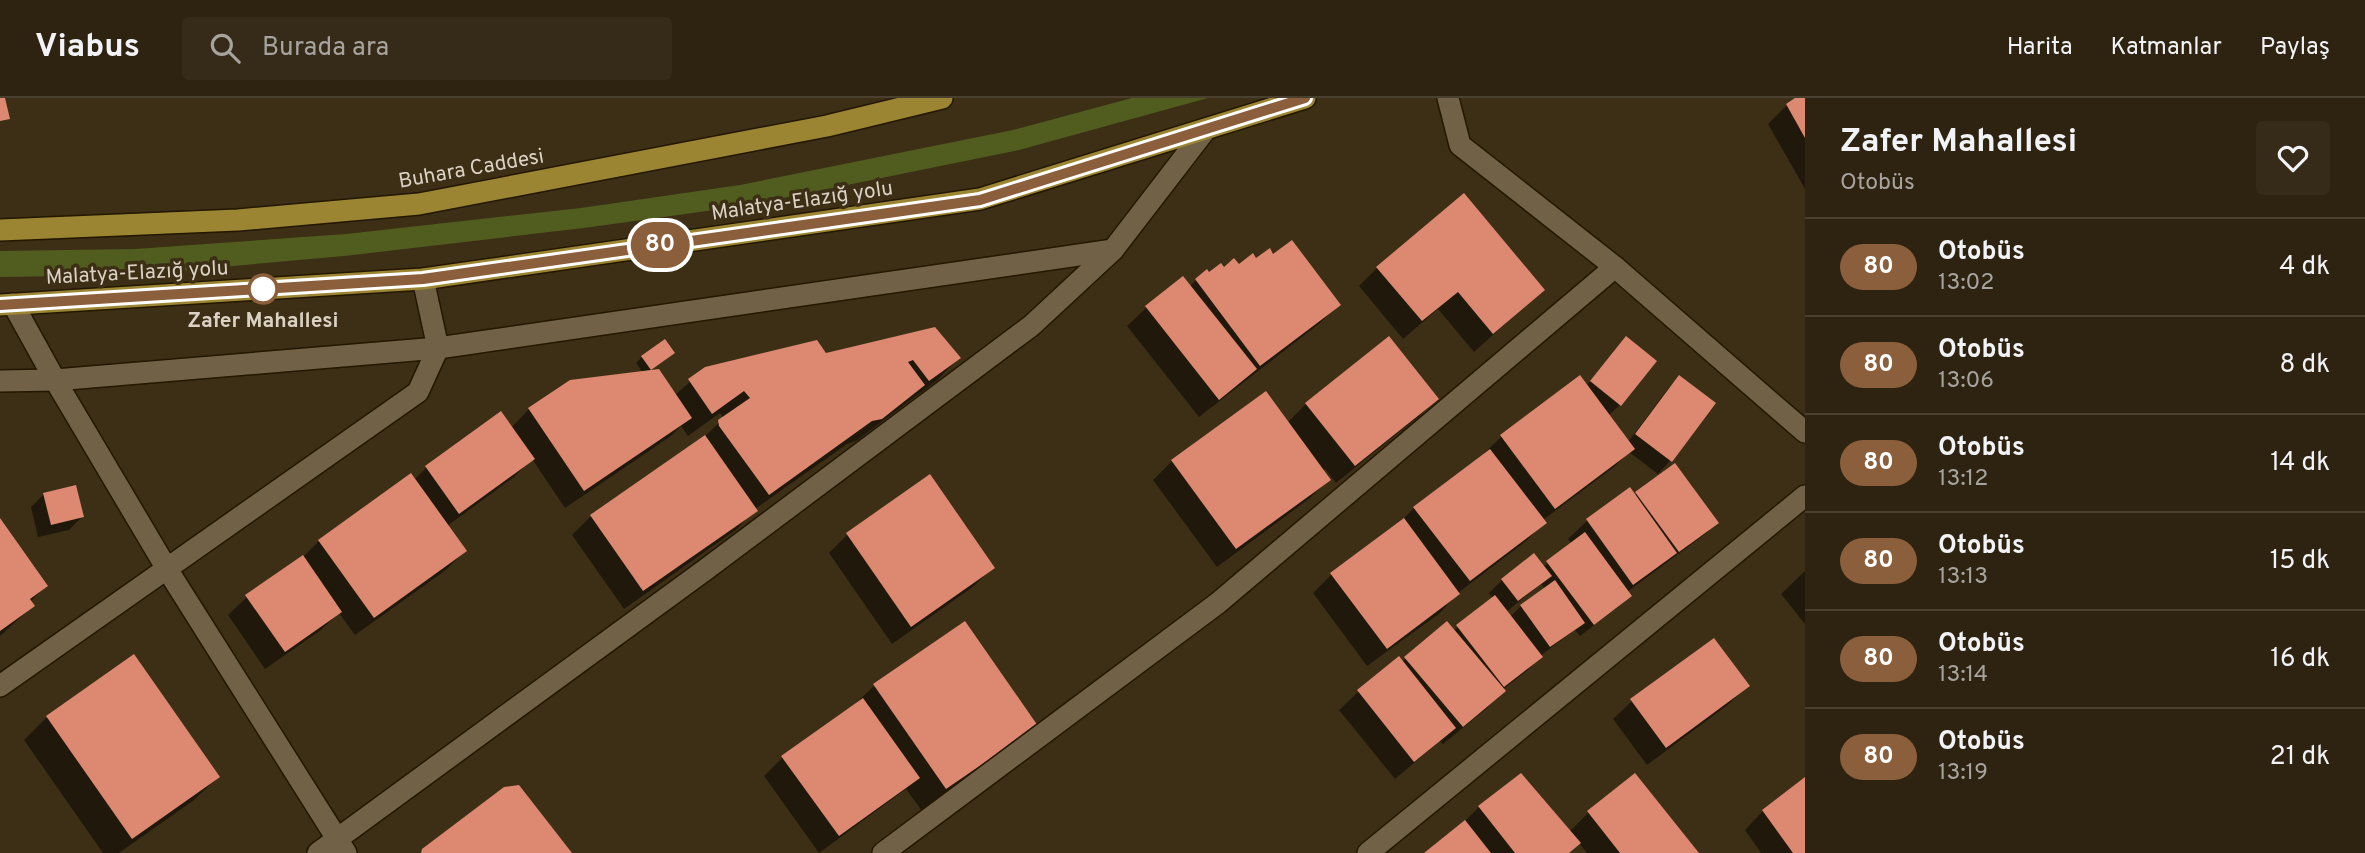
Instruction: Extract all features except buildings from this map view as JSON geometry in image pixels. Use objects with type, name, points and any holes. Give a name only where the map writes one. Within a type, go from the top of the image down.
[{"type":"highway","name":"Buhara Caddesi","points":[[0,230],[238,220],[419,204],[827,126],[942,98]]},
{"type":"highway","name":"Malatya-Elazığ yolu","points":[[7,305],[423,279],[980,200],[1305,98]]},
{"type":"street","points":[[1448,98],[1460,145],[1615,267],[1805,432]]},
{"type":"street","points":[[318,853],[341,846],[1031,326],[1113,250],[1206,129]]},
{"type":"street","points":[[0,381],[55,380],[438,348],[1113,250]]},
{"type":"street","points":[[883,853],[1218,603],[1615,267]]},
{"type":"street","points":[[0,687],[418,392],[438,348],[423,279]]},
{"type":"street","points":[[7,305],[55,380],[167,569],[341,846]]},
{"type":"street","points":[[1368,853],[1805,496]]},
{"type":"green space","points":[[1132,98],[1208,98],[1019,150],[743,206],[344,256],[133,275],[0,277],[0,251],[135,249],[346,234],[581,208],[740,185],[1013,130]]},
{"type":"bus line","name":"80","points":[[0,305],[423,279],[980,200],[1305,98]]},
{"type":"place","name":"Zafer Mahallesi","points":[[263,289]]}]
